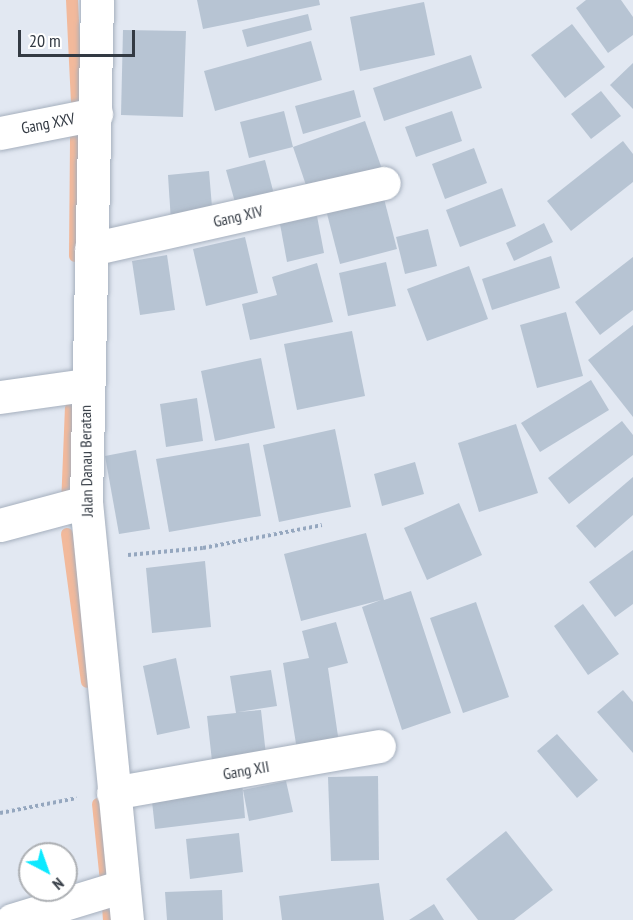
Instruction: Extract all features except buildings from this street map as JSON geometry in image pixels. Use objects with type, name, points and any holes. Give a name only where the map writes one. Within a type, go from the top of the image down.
[{"type":"street","name":"Jalan Danau Beratan","points":[[97,0],[92,249],[85,385],[86,502],[89,559],[127,920]]},
{"type":"street","name":"Gang XXV","points":[[0,133],[96,114]]},
{"type":"street","name":"Gang XIV","points":[[92,249],[384,183]]},
{"type":"street","points":[[0,398],[85,385]]},
{"type":"street","points":[[0,525],[86,502]]},
{"type":"street","name":"Gang XII","points":[[113,793],[379,746]]},
{"type":"street","points":[[12,920],[123,886]]},
{"type":"path","points":[[89,559],[203,548],[322,525]]},
{"type":"path","points":[[0,813],[113,793]]},
{"type":"waterway","points":[[72,0],[77,101]]},
{"type":"waterway","points":[[75,256],[76,130]]},
{"type":"waterway","points":[[67,506],[71,408]]},
{"type":"waterway","points":[[67,534],[87,682]]},
{"type":"waterway","points":[[98,804],[106,882]]},
{"type":"waterway","points":[[108,906],[109,920]]}]
